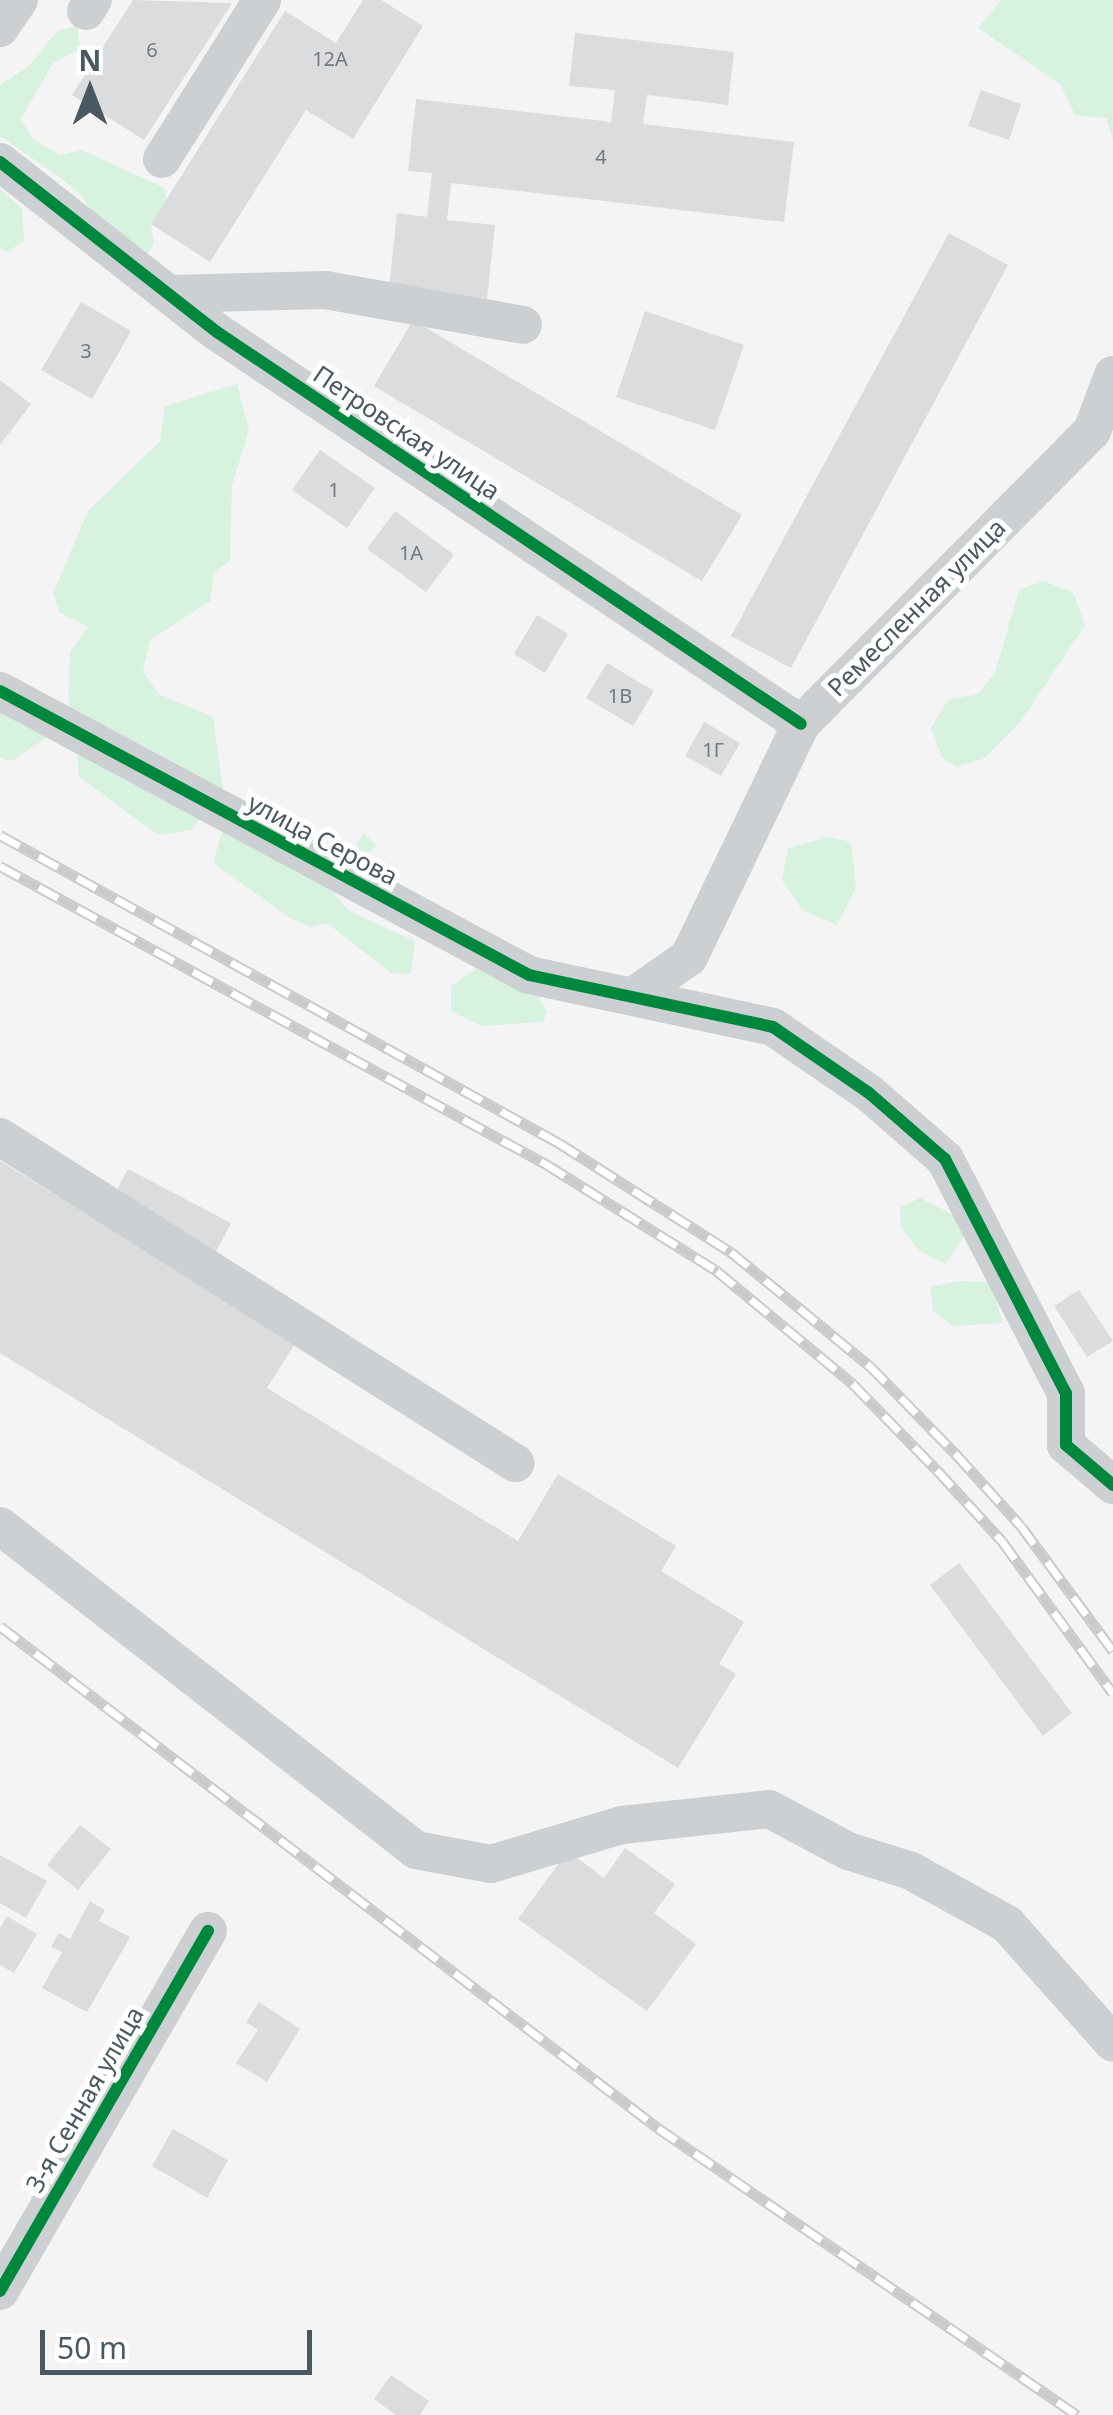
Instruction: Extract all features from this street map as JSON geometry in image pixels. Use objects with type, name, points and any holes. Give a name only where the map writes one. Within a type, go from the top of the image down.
[{"type":"street","points":[[0,28],[19,0]]},
{"type":"street","points":[[162,158],[262,0]]},
{"type":"street","name":"Петровская улица","points":[[0,162],[171,294],[801,724]]},
{"type":"street","points":[[171,294],[325,290],[523,325]]},
{"type":"street","name":"Ремесленная улица","points":[[635,995],[689,957],[801,724],[1092,431],[1113,375]]},
{"type":"street","name":"улица Серова","points":[[0,691],[529,975],[773,1027],[868,1093],[944,1158],[1066,1394],[1066,1445],[1113,1485]]},
{"type":"street","points":[[0,1137],[516,1463]]},
{"type":"street","points":[[0,1526],[416,1850],[491,1864],[622,1824],[769,1809],[848,1850],[911,1871],[1007,1924],[1113,2043]]},
{"type":"street","name":"3-я Сенная улица","points":[[0,2291],[208,1931]]},
{"type":"green space","points":[[1001,0],[1113,0],[1113,140],[1106,118],[1075,115],[1060,84],[978,28]]},
{"type":"green space","points":[[77,26],[80,49],[53,63],[21,119],[33,139],[60,155],[81,150],[165,188],[167,208],[151,227],[154,243],[144,261],[97,224],[82,196],[0,136],[0,85],[29,66],[57,31]]},
{"type":"green space","points":[[0,189],[22,209],[24,241],[7,252],[0,248]]},
{"type":"green space","points":[[237,384],[249,430],[232,485],[230,560],[214,573],[210,601],[150,640],[143,670],[158,694],[213,717],[223,790],[191,830],[158,835],[79,777],[75,732],[55,732],[12,761],[0,758],[0,703],[68,712],[70,652],[88,627],[59,612],[53,593],[88,511],[160,441],[165,406]]},
{"type":"green space","points":[[1043,581],[1073,592],[1085,625],[1021,721],[985,758],[957,767],[942,758],[931,728],[948,700],[978,694],[995,673],[1019,590]]},
{"type":"green space","points":[[254,803],[274,825],[305,839],[355,849],[363,833],[376,845],[334,893],[349,911],[415,941],[411,974],[391,973],[327,923],[311,927],[290,918],[213,863],[230,804]]},
{"type":"green space","points":[[829,837],[851,842],[856,887],[837,925],[802,910],[782,880],[788,848]]},
{"type":"green space","points":[[486,962],[537,993],[547,1012],[543,1022],[482,1026],[451,1011],[451,986]]},
{"type":"green space","points":[[920,1198],[957,1217],[967,1233],[945,1264],[918,1250],[901,1227],[900,1207]]},
{"type":"green space","points":[[958,1281],[991,1282],[1003,1323],[953,1326],[933,1311],[930,1287]]},
{"type":"building","points":[[133,0],[232,3],[144,140],[72,95]]},
{"type":"building","points":[[363,0],[381,0],[423,26],[353,139],[306,110],[210,262],[151,224],[285,11],[336,43]]},
{"type":"building","points":[[575,33],[734,52],[728,105],[647,95],[643,124],[794,142],[784,222],[451,183],[447,220],[495,225],[487,299],[389,287],[397,213],[427,217],[432,173],[408,171],[416,99],[611,122],[615,90],[569,86]]},
{"type":"building","points":[[981,90],[1021,104],[1009,140],[968,126]]},
{"type":"building","points":[[949,233],[1008,265],[791,668],[731,636]]},
{"type":"building","points":[[81,302],[131,331],[92,399],[41,370]]},
{"type":"building","points":[[645,311],[744,345],[715,430],[616,397]]},
{"type":"building","points":[[413,320],[742,515],[702,581],[374,386]]},
{"type":"building","points":[[0,380],[31,404],[0,445]]},
{"type":"building","points":[[320,450],[375,488],[347,528],[292,490]]},
{"type":"building","points":[[395,511],[454,555],[426,592],[367,549]]},
{"type":"building","points":[[537,615],[568,634],[545,673],[514,654]]},
{"type":"building","points":[[607,663],[654,691],[633,726],[586,698]]},
{"type":"building","points":[[704,722],[740,743],[721,776],[685,756]]},
{"type":"building","points":[[0,1161],[296,1342],[267,1388],[518,1541],[558,1474],[676,1546],[661,1571],[744,1622],[719,1664],[736,1674],[678,1768],[0,1353]]},
{"type":"building","points":[[128,1169],[231,1223],[216,1252],[113,1197]]},
{"type":"building","points":[[1079,1290],[1113,1341],[1087,1357],[1054,1306]]},
{"type":"building","points":[[959,1563],[1072,1713],[1043,1736],[930,1585]]},
{"type":"building","points":[[80,1825],[111,1849],[78,1890],[47,1865]]},
{"type":"building","points":[[625,1848],[675,1884],[654,1913],[696,1944],[647,2011],[518,1919],[568,1851],[604,1878]]},
{"type":"building","points":[[0,1855],[47,1881],[26,1918],[0,1903]]},
{"type":"building","points":[[90,1901],[105,1910],[99,1921],[130,1937],[87,2012],[42,1988],[62,1952],[51,1947],[59,1933],[70,1939]]},
{"type":"building","points":[[7,1916],[37,1934],[14,1973],[0,1965],[0,1928]]},
{"type":"building","points":[[259,2002],[300,2029],[267,2082],[236,2063],[258,2030],[246,2022]]},
{"type":"building","points":[[173,2129],[228,2160],[207,2198],[152,2166]]},
{"type":"building","points":[[391,2375],[429,2401],[420,2415],[396,2415],[374,2399]]},
{"type":"railway","points":[[0,835],[559,1143],[731,1252],[870,1366],[955,1453],[1021,1526],[1113,1651]]},
{"type":"railway","points":[[0,866],[546,1164],[717,1271],[853,1384],[937,1470],[1002,1541],[1113,1693]]},
{"type":"railway","points":[[0,1626],[658,2128],[1077,2415]]},
{"type":"cycle path","points":[[0,162],[217,332],[801,724]]},
{"type":"cycle path","points":[[0,691],[529,975],[773,1027],[869,1093],[945,1159],[1066,1393],[1066,1445],[1113,1485]]},
{"type":"cycle path","points":[[0,2291],[208,1931]]}]
